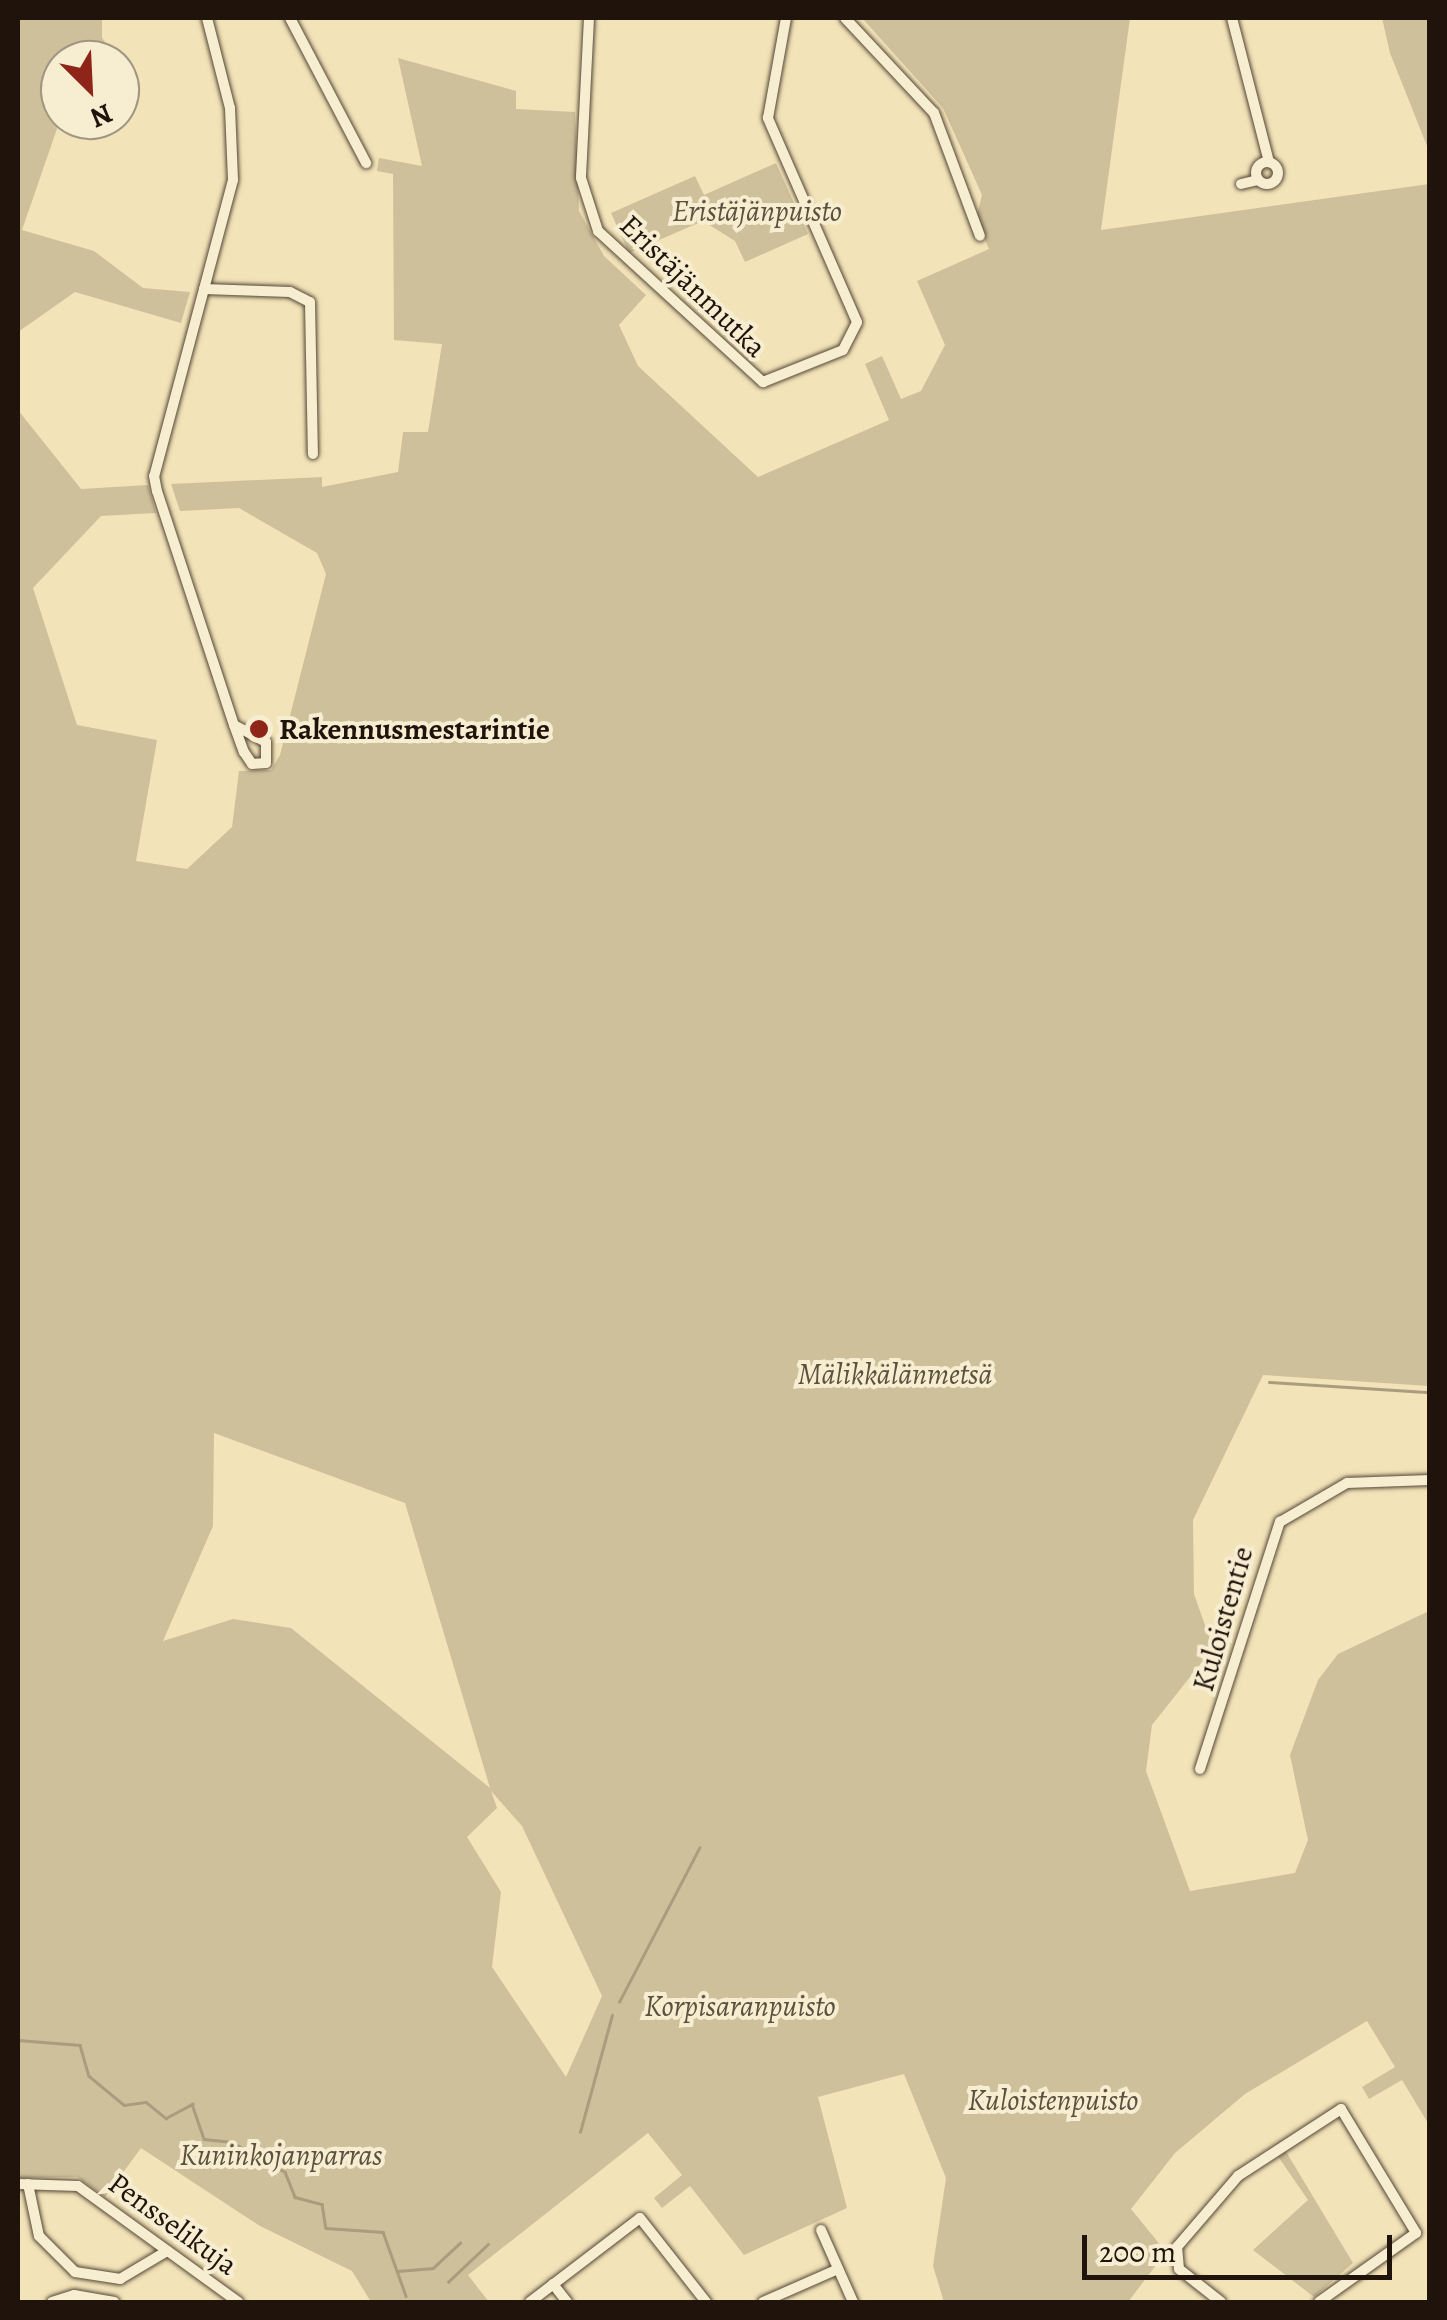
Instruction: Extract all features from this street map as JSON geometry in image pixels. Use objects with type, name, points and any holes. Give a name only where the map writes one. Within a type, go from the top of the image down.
[{"type":"street","points":[[207,18],[234,153],[204,289],[154,476],[234,725]]},
{"type":"street","points":[[290,18],[366,163]]},
{"type":"street","name":"Eristäjänmutka","points":[[589,18],[581,178],[598,232],[763,382],[842,350],[857,322],[768,118],[786,18]]},
{"type":"street","points":[[845,18],[934,112],[980,236]]},
{"type":"street","points":[[1232,18],[1269,162],[1277,177],[1241,184]]},
{"type":"street","points":[[204,289],[290,292],[310,302],[314,454]]},
{"type":"street","name":"Kuloistentie","points":[[1200,1770],[1280,1522],[1348,1483],[1430,1480]]},
{"type":"street","points":[[1221,2302],[1179,2269],[1177,2247],[1238,2176],[1341,2109],[1416,2233],[1319,2302]]},
{"type":"street","points":[[23,2184],[50,2252],[95,2279],[127,2278],[168,2251]]},
{"type":"street","name":"Pensselikuja","points":[[23,2184],[78,2186],[238,2302]]},
{"type":"street","points":[[530,2302],[640,2218],[706,2302]]},
{"type":"street","points":[[821,2230],[853,2302]]},
{"type":"street","points":[[764,2302],[838,2269]]},
{"type":"street","points":[[92,2295],[95,2279]]},
{"type":"street","points":[[553,2284],[568,2302]]},
{"type":"street","points":[[52,2302],[92,2295],[114,2302]]},
{"type":"green space","points":[[18,18],[102,18],[104,40],[40,40],[40,140],[53,140],[22,230],[94,251],[143,288],[190,292],[181,323],[75,292],[18,332]]},
{"type":"green space","name":"Mälikkälänmetsä","points":[[862,18],[1130,18],[1101,230],[1429,184],[1429,1386],[1263,1375],[1193,1520],[1194,1594],[1213,1648],[1152,1725],[1146,1771],[1190,1891],[1295,1873],[1308,1840],[1290,1755],[1318,1680],[1338,1654],[1429,1611],[1429,2125],[1402,2080],[1369,2099],[1362,2087],[1395,2067],[1367,2021],[1245,2094],[1175,2153],[1131,2209],[1166,2252],[1128,2302],[944,2302],[933,2266],[946,2178],[904,2074],[818,2097],[847,2208],[744,2255],[690,2186],[662,2208],[654,2198],[682,2175],[648,2133],[468,2275],[489,2302],[371,2302],[352,2271],[260,2226],[141,2148],[105,2197],[77,2177],[18,2178],[18,410],[81,489],[148,485],[156,513],[101,516],[33,588],[77,725],[157,740],[136,861],[187,869],[232,827],[239,771],[271,770],[280,755],[326,574],[317,553],[239,508],[180,511],[171,484],[322,477],[322,487],[398,472],[403,432],[428,432],[442,344],[394,340],[393,174],[377,171],[379,158],[422,166],[398,58],[516,91],[516,109],[575,112],[579,211],[604,256],[646,295],[619,325],[638,366],[758,477],[889,420],[865,364],[882,356],[901,399],[921,391],[945,345],[917,281],[989,249],[976,219],[982,195],[943,108]],"holes":[[[214,1433],[405,1503],[490,1788],[291,1628],[233,1619],[163,1641],[213,1526]],[[491,1791],[522,1826],[602,1996],[566,2077],[492,1967],[501,1892],[467,1837],[497,1808]]]},
{"type":"green space","points":[[1382,18],[1429,18],[1429,151],[1390,53]]},
{"type":"green space","name":"Eristäjänpuisto","points":[[776,163],[808,234],[745,262],[735,241],[703,221],[629,253],[611,213],[695,176],[704,195]]},
{"type":"green space","points":[[1285,2150],[1353,2263],[1314,2297],[1253,2250],[1308,2200],[1277,2155]]},
{"type":"waterway","points":[[1269,1382],[1430,1392]]},
{"type":"waterway","points":[[619,2002],[699,1848]]},
{"type":"waterway","points":[[580,2132],[612,2015]]},
{"type":"waterway","points":[[18,2040],[80,2045],[89,2076],[124,2105],[146,2102],[166,2118],[192,2104],[204,2139],[232,2142],[285,2172],[295,2197],[322,2204],[326,2228],[383,2232],[406,2296]]},
{"type":"waterway","points":[[398,2271],[433,2268],[460,2243]]},
{"type":"waterway","points":[[448,2282],[488,2244]]},
{"type":"place","name":"Rakennusmestarintie","points":[[259,729]]},
{"type":"park label","name":"Korpisaranpuisto","points":[[740,2006]]},
{"type":"park label","name":"Kuloistenpuisto","points":[[1053,2100]]},
{"type":"park label","name":"Kuninkojanparras","points":[[281,2155]]}]
